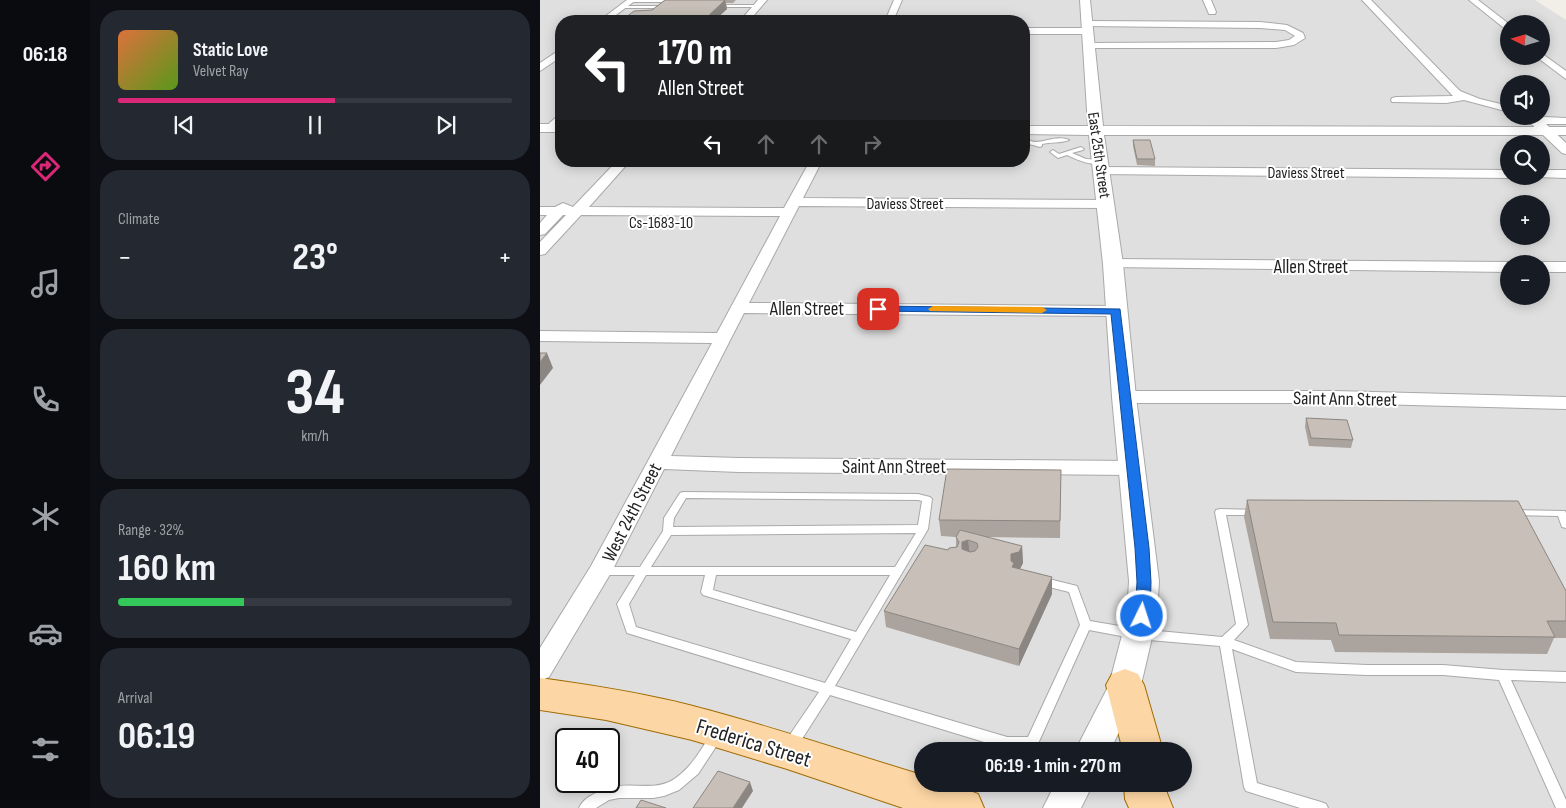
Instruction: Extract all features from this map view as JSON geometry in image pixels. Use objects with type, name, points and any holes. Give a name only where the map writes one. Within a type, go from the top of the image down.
[{"type":"main road","points":[[1125,685],[1141,742]]},
{"type":"main road","name":"Frederica Street","points":[[540,694],[606,704],[692,723],[787,750],[963,808]]},
{"type":"main road","points":[[1146,792],[1146,799],[1152,808]]},
{"type":"street","points":[[613,14],[631,0]]},
{"type":"street","points":[[891,15],[898,0]]},
{"type":"street","name":"East 25th Street","points":[[1085,0],[1096,130],[1114,264],[1116,311],[1124,397],[1144,582],[1142,616],[1125,685],[1097,742]]},
{"type":"street","points":[[1206,0],[1212,12]]},
{"type":"street","points":[[1366,0],[1445,83],[1464,97],[1500,107]]},
{"type":"street","points":[[1473,0],[1500,22]]},
{"type":"street","points":[[749,15],[760,3]]},
{"type":"street","points":[[1030,32],[1088,33],[1276,45],[1296,41],[1300,38],[1300,35],[1286,28],[1260,25],[1088,33]]},
{"type":"street","points":[[540,68],[555,57]]},
{"type":"street","points":[[1550,63],[1566,76]]},
{"type":"street","points":[[1396,100],[1446,100],[1464,97]]},
{"type":"street","points":[[1550,122],[1566,121]]},
{"type":"street","points":[[1030,130],[1500,124]]},
{"type":"street","points":[[1539,125],[1566,150]]},
{"type":"street","points":[[1544,125],[1566,131]]},
{"type":"street","name":"Daviess Street","points":[[1102,166],[1500,174]]},
{"type":"street","points":[[540,251],[554,218],[602,167]]},
{"type":"street","points":[[554,218],[617,167]]},
{"type":"street","points":[[788,213],[813,167]]},
{"type":"street","points":[[1550,174],[1566,174]]},
{"type":"street","name":"Daviess Street","points":[[788,213],[1106,204]]},
{"type":"street","name":"Cs-1683-10","points":[[554,218],[788,213]]},
{"type":"street","name":"West 24th Street","points":[[540,670],[600,571],[788,213]]},
{"type":"street","name":"Allen Street","points":[[1114,264],[1500,267]]},
{"type":"street","points":[[1550,267],[1566,267]]},
{"type":"street","name":"Allen Street","points":[[739,308],[1116,311]]},
{"type":"street","points":[[540,336],[719,344]]},
{"type":"street","points":[[540,348],[719,344]]},
{"type":"street","name":"Saint Ann Street","points":[[1124,397],[1335,397],[1566,403]]},
{"type":"street","name":"Saint Ann Street","points":[[656,462],[739,466],[1132,468]]},
{"type":"street","points":[[1061,808],[1070,792]]},
{"type":"lane","points":[[631,0],[678,1]]},
{"type":"lane","points":[[708,6],[760,3]]},
{"type":"lane","points":[[613,14],[658,12],[664,7]]},
{"type":"lane","points":[[613,14],[672,7]]},
{"type":"lane","points":[[1045,143],[1066,140]]},
{"type":"lane","points":[[1030,143],[1056,142]]},
{"type":"lane","points":[[1053,152],[1058,156],[1067,151],[1081,149],[1076,146]]},
{"type":"lane","points":[[1067,151],[1085,162],[1102,166]]},
{"type":"lane","points":[[787,750],[828,688],[923,529],[927,499],[918,497],[683,495],[669,518],[668,531],[623,604],[631,630],[828,688],[1007,743],[1032,742],[1086,625],[1072,589],[1026,577]]},
{"type":"lane","points":[[1225,642],[1242,625],[1220,512],[1269,512]]},
{"type":"lane","points":[[1502,513],[1561,513],[1566,524]]},
{"type":"lane","points":[[668,531],[923,529]]},
{"type":"lane","points":[[909,554],[924,555]]},
{"type":"lane","points":[[600,571],[898,571]]},
{"type":"lane","points":[[711,571],[707,592],[858,637]]},
{"type":"lane","points":[[1086,625],[1137,634],[1225,642],[1296,667],[1367,670],[1443,670],[1503,675],[1566,677]]},
{"type":"lane","points":[[1225,642],[1251,787],[1321,808]]},
{"type":"lane","points":[[1503,675],[1563,808]]},
{"type":"lane","points":[[586,808],[591,803],[614,792],[658,791],[674,786],[690,775],[720,732]]},
{"type":"shaded area","points":[[540,0],[1535,0],[1566,20],[1566,808],[540,808]]},
{"type":"shaded area","points":[[638,0],[693,0],[664,15],[618,15]]},
{"type":"building","points":[[665,0],[725,0],[709,15],[629,15],[634,11],[652,10]]},
{"type":"building","points":[[1133,140],[1150,140],[1155,159],[1137,159]]},
{"type":"building","points":[[540,353],[547,353],[540,362]]},
{"type":"building","points":[[1306,418],[1347,420],[1353,440],[1311,438]]},
{"type":"building","points":[[947,469],[1061,470],[1060,521],[939,520]]},
{"type":"building","points":[[1247,500],[1518,501],[1566,591],[1566,621],[1547,621],[1555,637],[1339,635],[1336,623],[1273,622]]},
{"type":"building","points":[[960,530],[1022,546],[1019,552],[1011,554],[1011,561],[1014,563],[1012,567],[1052,577],[1019,649],[884,611],[925,545],[948,550],[949,548],[957,547],[959,542],[956,537]],"holes":[[[968,540],[977,543],[978,547],[975,551],[970,552],[962,549],[962,542]]]},
{"type":"building","points":[[718,771],[750,782],[733,808],[693,808]]},
{"type":"building","points":[[641,800],[666,808],[636,808]]},
{"type":"slow traffic","points":[[933,309],[1042,310]]},
{"type":"route","points":[[878,309],[1116,311],[1142,548],[1144,582],[1142,616]]}]
